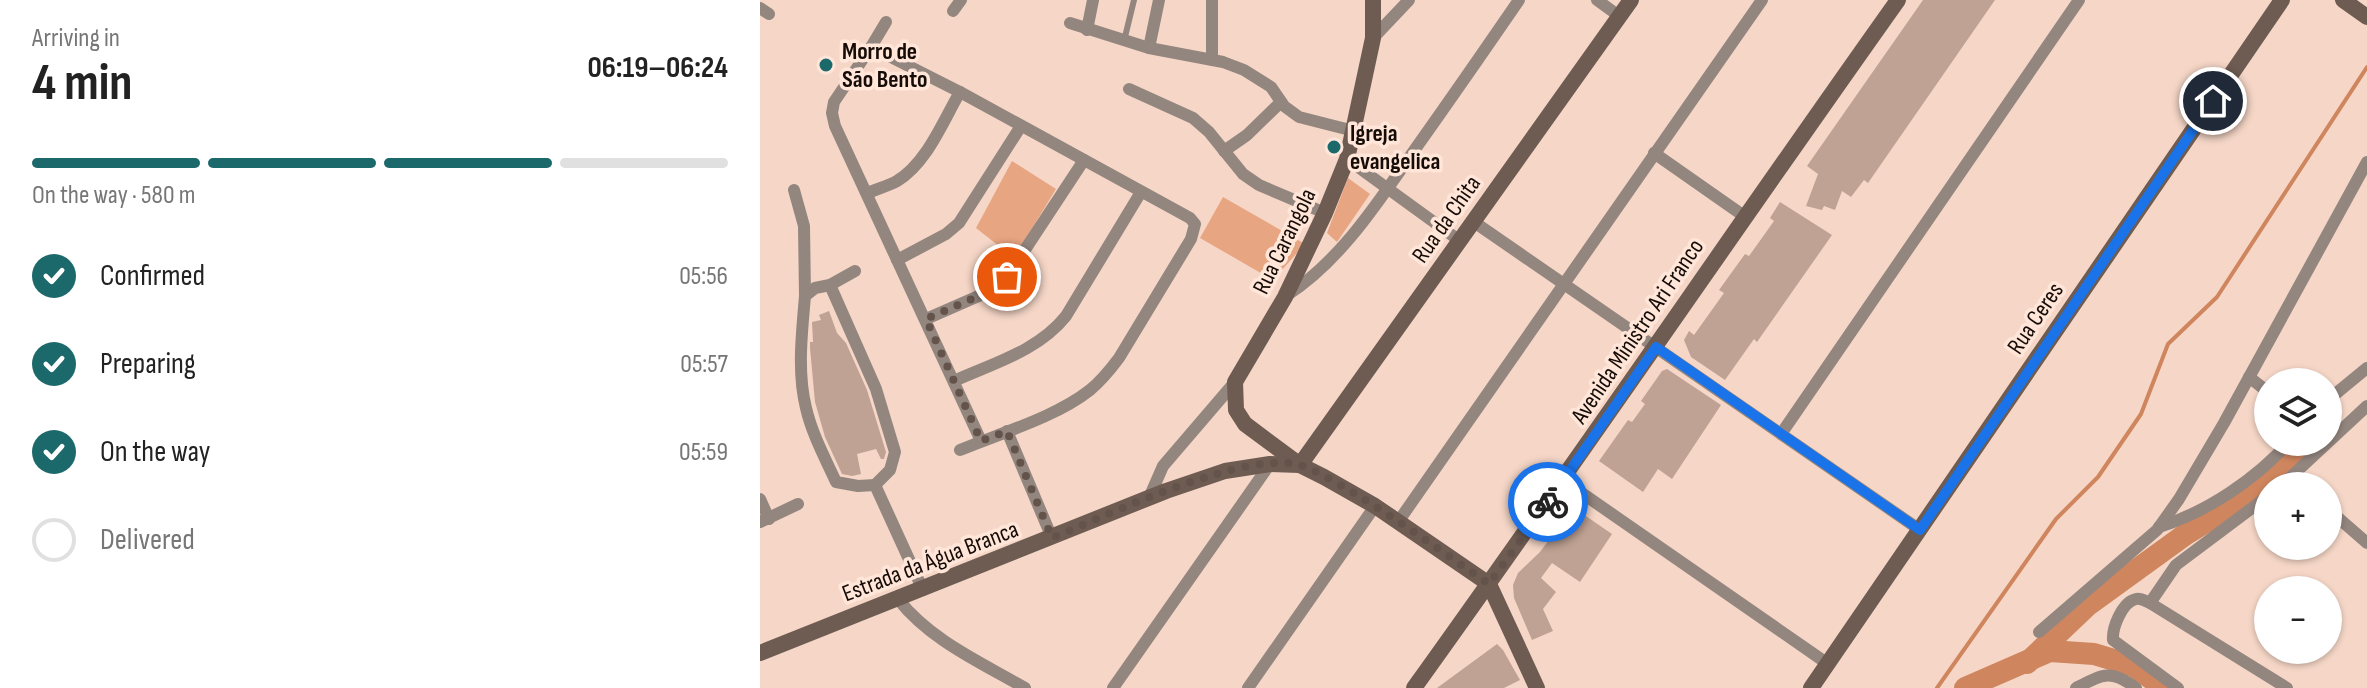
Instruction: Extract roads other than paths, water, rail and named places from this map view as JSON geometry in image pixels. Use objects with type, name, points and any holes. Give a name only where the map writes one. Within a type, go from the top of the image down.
[{"type":"main road","name":"Rua Carangola","points":[[1235,382],[1286,296],[1347,159],[1373,38],[1373,0]]},
{"type":"main road","name":"Rua da Chita","points":[[1300,465],[1631,0]]},
{"type":"main road","name":"Avenida Ministro Ari Franco","points":[[1414,688],[1898,0]]},
{"type":"main road","name":"Rua Ceres","points":[[1811,688],[2282,0]]},
{"type":"main road","points":[[2343,0],[2367,17]]},
{"type":"main road","points":[[1235,382],[1236,410],[1245,424],[1300,465]]},
{"type":"main road","name":"Estrada da Água Branca","points":[[760,653],[1149,498],[1225,471],[1270,464],[1300,465],[1375,506],[1489,584]]},
{"type":"main road","points":[[1489,584],[1537,688]]},
{"type":"street","points":[[1087,30],[1093,0]]},
{"type":"street","points":[[1149,48],[1159,0]]},
{"type":"street","points":[[1212,0],[1212,60]]},
{"type":"street","points":[[1373,38],[1409,0]]},
{"type":"street","points":[[1286,296],[1328,263],[1388,188],[1519,0]]},
{"type":"street","points":[[1597,0],[1619,16]]},
{"type":"street","points":[[1398,522],[1762,0]]},
{"type":"street","points":[[1781,434],[2079,0]]},
{"type":"street","points":[[886,22],[834,102],[832,113],[835,126],[981,441]]},
{"type":"street","points":[[1070,23],[1149,48],[1212,60],[1244,70],[1271,87],[1281,102],[1299,117],[1354,131]]},
{"type":"street","points":[[871,47],[1190,218],[1195,227],[1191,239],[1126,348],[1105,376],[1065,406],[960,450]]},
{"type":"street","points":[[1129,89],[1179,109],[1193,118],[1243,174],[1259,185],[1325,213]]},
{"type":"street","points":[[867,193],[894,183],[919,161],[960,92]]},
{"type":"street","points":[[1224,151],[1247,135],[1281,102]]},
{"type":"street","points":[[897,260],[946,234],[959,223],[1021,126]]},
{"type":"street","points":[[1654,153],[1744,216]]},
{"type":"street","points":[[1347,159],[1460,241]]},
{"type":"street","points":[[926,319],[990,291],[1007,277],[1084,160]]},
{"type":"street","points":[[2039,632],[2159,527],[2179,499],[2367,162]]},
{"type":"street","points":[[794,190],[804,226],[805,296],[801,342],[805,406],[836,482],[875,485],[890,470],[895,452],[876,389],[830,285]]},
{"type":"street","points":[[954,381],[1039,343],[1053,332],[1066,316],[1141,192]]},
{"type":"street","points":[[1474,222],[1920,530]]},
{"type":"street","points":[[805,296],[815,288],[830,285],[855,271]]},
{"type":"street","points":[[2342,389],[2367,368]]},
{"type":"street","points":[[2249,377],[2254,381]]},
{"type":"street","points":[[1149,498],[1163,466],[1235,382]]},
{"type":"street","points":[[2306,472],[2367,406]]},
{"type":"street","points":[[1007,431],[1052,538]]},
{"type":"street","points":[[2159,527],[2185,517],[2246,481],[2276,456]]},
{"type":"street","points":[[1113,688],[1270,464]]},
{"type":"street","points":[[1563,480],[1828,664]]},
{"type":"street","points":[[875,485],[923,590]]},
{"type":"street","points":[[760,499],[764,520],[798,504]]},
{"type":"street","points":[[1248,688],[1375,506]]},
{"type":"street","points":[[2150,603],[2176,565],[2254,506]]},
{"type":"street","points":[[2342,521],[2367,543]]},
{"type":"street","points":[[898,599],[909,614],[933,634],[1025,688]]},
{"type":"street","points":[[2178,688],[2113,640],[2113,630],[2127,605],[2137,599],[2150,603],[2287,688]]},
{"type":"street","points":[[2076,688],[2114,674],[2136,688]]},
{"type":"lane","points":[[1124,41],[1134,0]]},
{"type":"waterway","points":[[1937,688],[2056,519],[2098,477],[2141,414],[2168,344],[2217,297],[2367,67]]},
{"type":"waterway","points":[[2027,663],[2088,605],[2299,456]]},
{"type":"waterway","points":[[1965,688],[2050,651],[2094,654],[2134,666],[2164,688]]},
{"type":"place","name":"Morro de São Bento","points":[[826,65]]},
{"type":"place","name":"Igreja evangelica","points":[[1334,147]]}]
